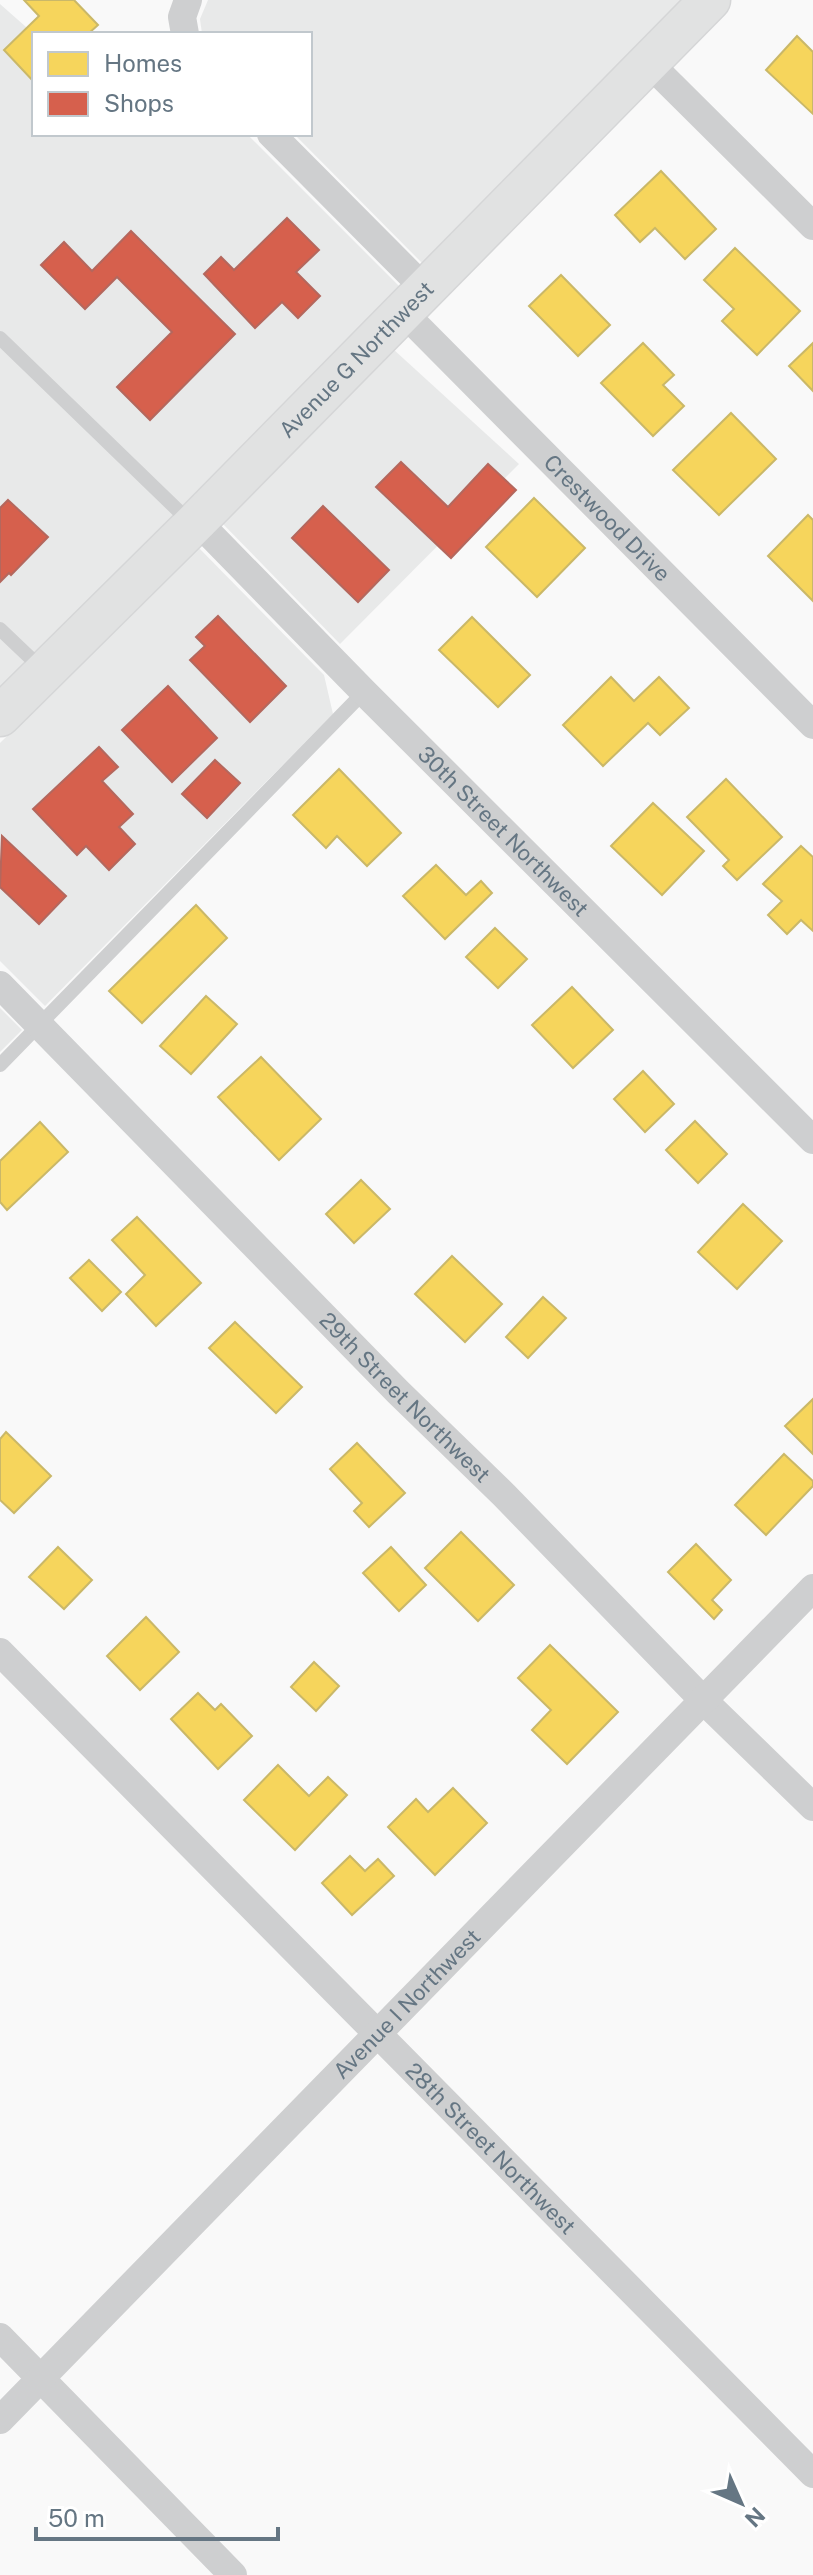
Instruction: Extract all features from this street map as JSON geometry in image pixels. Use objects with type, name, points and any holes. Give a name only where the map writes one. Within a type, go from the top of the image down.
[{"type":"main road","name":"Avenue G Northwest","points":[[0,716],[195,523],[710,0]]},
{"type":"street","points":[[649,63],[813,226]]},
{"type":"street","points":[[273,136],[414,300]]},
{"type":"street","name":"Crestwood Drive","points":[[414,300],[813,725]]},
{"type":"street","name":"30th Street Northwest","points":[[195,523],[813,1140]]},
{"type":"street","name":"29th Street Northwest","points":[[0,985],[321,1314],[813,1807]]},
{"type":"street","name":"Avenue I Northwest","points":[[0,2420],[813,1588]]},
{"type":"street","name":"28th Street Northwest","points":[[0,1652],[813,2474]]},
{"type":"street","points":[[0,2337],[233,2575]]},
{"type":"lane","points":[[0,338],[195,523]]},
{"type":"lane","points":[[0,629],[45,672]]},
{"type":"lane","points":[[0,1065],[364,692]]},
{"type":"shaded area","points":[[208,0],[683,0],[423,264],[296,136],[312,136],[312,32],[202,32],[200,19]]},
{"type":"shaded area","points":[[0,4],[32,32],[32,136],[249,136],[400,287],[184,508],[0,689]]},
{"type":"shaded area","points":[[393,349],[519,464],[340,644],[222,523]]},
{"type":"shaded area","points":[[198,547],[324,675],[333,714],[45,1006],[0,961],[0,743]]},
{"type":"shaded area","points":[[0,1008],[22,1030],[0,1052]]},
{"type":"building: Homes","points":[[24,0],[74,0],[98,25],[90,32],[32,32],[32,80],[4,50],[39,16]]},
{"type":"building: Homes","points":[[797,36],[813,52],[813,114],[766,70]]},
{"type":"building: Homes","points":[[661,171],[716,229],[685,259],[655,228],[640,242],[615,215]]},
{"type":"building: Homes","points":[[735,248],[800,311],[757,355],[722,321],[734,309],[704,280]]},
{"type":"building: Homes","points":[[561,275],[610,325],[578,356],[529,306]]},
{"type":"building: Homes","points":[[643,343],[674,375],[663,385],[684,406],[653,436],[601,383]]},
{"type":"building: Homes","points":[[813,343],[813,391],[789,366]]},
{"type":"building: Homes","points":[[731,413],[776,459],[719,515],[673,470]]},
{"type":"building: Homes","points":[[534,498],[585,548],[537,597],[486,547]]},
{"type":"building: Homes","points":[[808,515],[813,520],[813,601],[768,556]]},
{"type":"building: Homes","points":[[472,617],[530,675],[498,707],[439,650]]},
{"type":"building: Homes","points":[[611,677],[634,701],[659,677],[689,708],[660,735],[648,723],[603,766],[563,725]]},
{"type":"building: Homes","points":[[339,769],[401,833],[367,866],[337,836],[326,848],[293,815]]},
{"type":"building: Homes","points":[[726,779],[782,837],[737,880],[723,866],[729,860],[687,817]]},
{"type":"building: Homes","points":[[653,803],[704,851],[662,895],[611,846]]},
{"type":"building: Homes","points":[[801,846],[813,857],[813,931],[801,920],[787,934],[768,915],[782,901],[763,884]]},
{"type":"building: Homes","points":[[436,865],[466,895],[481,881],[492,893],[445,939],[403,896]]},
{"type":"building: Homes","points":[[196,905],[227,938],[142,1023],[109,991]]},
{"type":"building: Homes","points":[[495,928],[527,959],[498,988],[466,957]]},
{"type":"building: Homes","points":[[572,987],[613,1030],[573,1068],[532,1025]]},
{"type":"building: Homes","points":[[206,996],[237,1024],[191,1074],[160,1046]]},
{"type":"building: Homes","points":[[261,1057],[321,1119],[279,1160],[218,1097]]},
{"type":"building: Homes","points":[[643,1071],[674,1104],[645,1132],[614,1099]]},
{"type":"building: Homes","points":[[695,1121],[727,1154],[698,1183],[666,1150]]},
{"type":"building: Homes","points":[[40,1122],[68,1152],[7,1210],[0,1202],[0,1161]]},
{"type":"building: Homes","points":[[361,1180],[390,1209],[354,1243],[326,1214]]},
{"type":"building: Homes","points":[[743,1204],[782,1241],[737,1289],[698,1252]]},
{"type":"building: Homes","points":[[137,1217],[201,1283],[156,1326],[126,1294],[145,1275],[112,1240]]},
{"type":"building: Homes","points":[[452,1256],[502,1304],[465,1342],[415,1294]]},
{"type":"building: Homes","points":[[89,1260],[121,1292],[102,1311],[70,1278]]},
{"type":"building: Homes","points":[[543,1297],[566,1318],[528,1358],[506,1337]]},
{"type":"building: Homes","points":[[235,1322],[302,1387],[276,1413],[209,1348]]},
{"type":"building: Homes","points":[[813,1399],[813,1454],[785,1426]]},
{"type":"building: Homes","points":[[6,1432],[51,1476],[14,1513],[0,1500],[0,1439]]},
{"type":"building: Homes","points":[[357,1443],[405,1493],[369,1527],[354,1511],[362,1503],[330,1469]]},
{"type":"building: Homes","points":[[784,1454],[813,1481],[813,1486],[766,1535],[735,1505]]},
{"type":"building: Homes","points":[[461,1532],[514,1585],[478,1621],[425,1568]]},
{"type":"building: Homes","points":[[696,1544],[731,1580],[712,1600],[722,1610],[714,1619],[668,1572]]},
{"type":"building: Homes","points":[[58,1547],[92,1580],[64,1609],[29,1577]]},
{"type":"building: Homes","points":[[391,1547],[426,1585],[399,1611],[363,1573]]},
{"type":"building: Homes","points":[[146,1617],[179,1652],[140,1690],[107,1656]]},
{"type":"building: Homes","points":[[550,1645],[618,1712],[567,1764],[532,1730],[551,1710],[518,1678]]},
{"type":"building: Homes","points":[[314,1662],[339,1686],[316,1711],[291,1687]]},
{"type":"building: Homes","points":[[198,1693],[215,1710],[221,1704],[252,1736],[218,1769],[171,1719]]},
{"type":"building: Homes","points":[[278,1765],[309,1796],[328,1777],[347,1795],[295,1850],[244,1800]]},
{"type":"building: Homes","points":[[453,1788],[487,1823],[435,1875],[388,1827],[416,1799],[428,1812]]},
{"type":"building: Homes","points":[[350,1856],[365,1871],[378,1859],[394,1876],[352,1915],[322,1883]]},
{"type":"building: Shops","points":[[287,218],[319,250],[296,272],[320,296],[298,318],[282,302],[255,328],[204,274],[221,257],[234,270]]},
{"type":"building: Shops","points":[[131,231],[235,334],[150,420],[117,387],[172,332],[117,277],[85,309],[41,265],[64,242],[92,271]]},
{"type":"building: Shops","points":[[401,462],[448,507],[488,464],[516,490],[451,558],[376,487]]},
{"type":"building: Shops","points":[[8,500],[48,537],[11,575],[9,573],[0,582],[0,508]]},
{"type":"building: Shops","points":[[323,506],[389,570],[358,602],[292,538]]},
{"type":"building: Shops","points":[[218,616],[286,686],[250,722],[190,660],[205,646],[196,637]]},
{"type":"building: Shops","points":[[168,686],[217,738],[172,782],[122,730]]},
{"type":"building: Shops","points":[[99,747],[118,767],[102,781],[133,814],[119,827],[135,844],[109,870],[86,846],[77,855],[33,809]]},
{"type":"building: Shops","points":[[215,760],[240,783],[207,818],[182,794]]},
{"type":"building: Shops","points":[[2,836],[66,896],[39,924],[0,887]]}]
